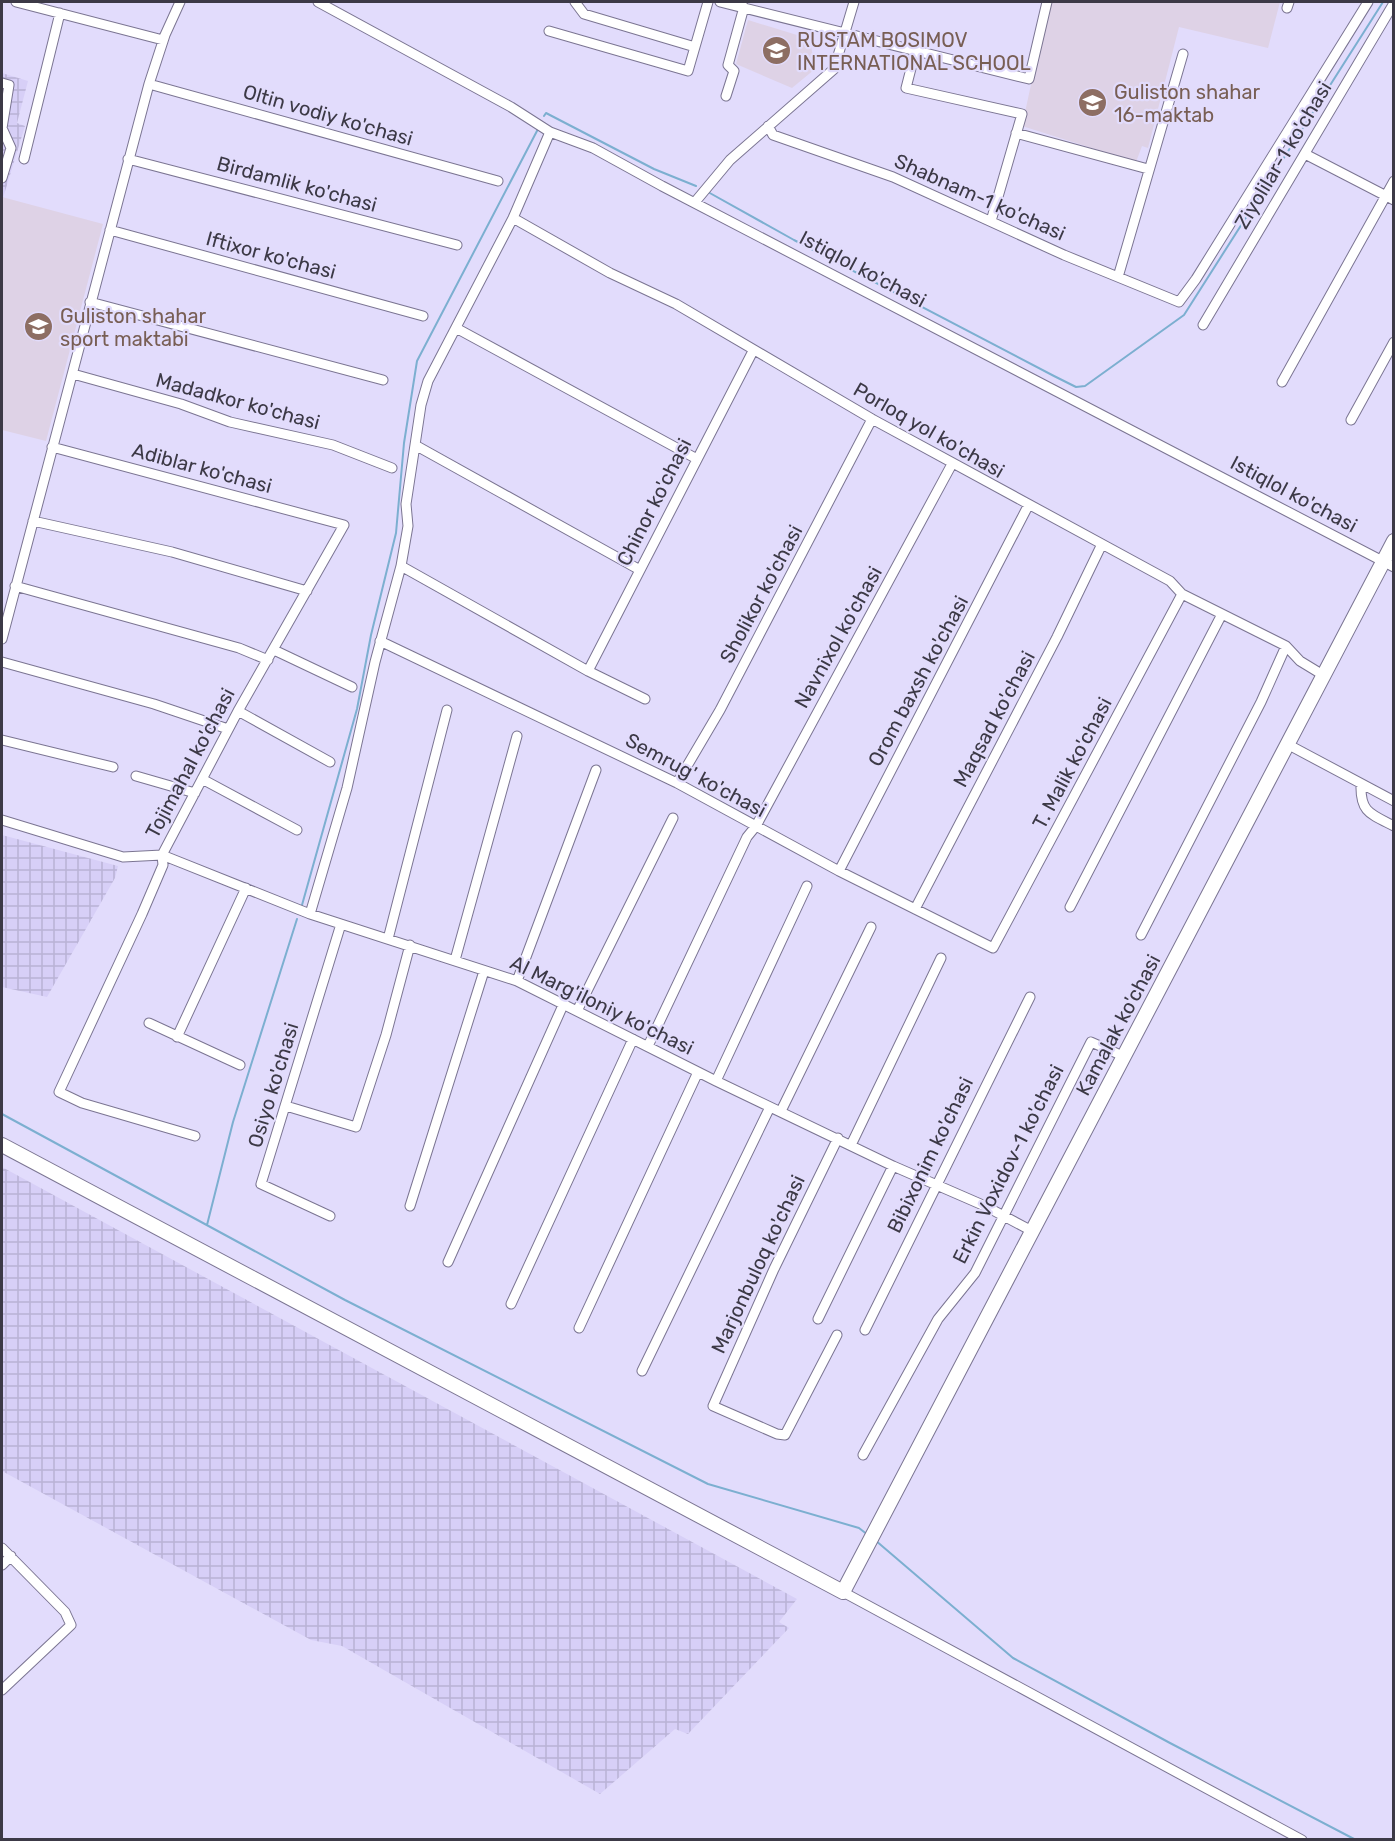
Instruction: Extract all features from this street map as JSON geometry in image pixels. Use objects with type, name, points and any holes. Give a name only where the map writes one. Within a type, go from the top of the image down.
[{"type":"main road","name":"Kamalak ko'chasi","points":[[843,1592],[1323,675],[1388,564],[1394,541]]},
{"type":"main road","points":[[2,1145],[843,1592]]},
{"type":"street","points":[[16,2],[163,40]]},
{"type":"street","points":[[2,639],[128,159],[163,40],[180,2]]},
{"type":"street","name":"Istiqlol ko'chasi","points":[[318,2],[511,107],[550,132],[593,147],[1388,564]]},
{"type":"street","points":[[575,2],[584,14],[695,47]]},
{"type":"street","points":[[549,31],[688,70],[708,2]]},
{"type":"street","points":[[720,2],[845,31],[1029,79],[1047,2]]},
{"type":"street","points":[[694,202],[730,160],[834,69],[854,2]]},
{"type":"street","name":"Shabnam-1 ko'chasi","points":[[768,126],[773,135],[893,177],[1179,302],[1197,279],[1368,2]]},
{"type":"street","name":"Ziyolilar-1 ko'chasi","points":[[1203,325],[1394,3]]},
{"type":"street","points":[[726,96],[734,71],[728,65],[744,7]]},
{"type":"street","points":[[24,159],[60,13]]},
{"type":"street","points":[[916,49],[906,88],[1022,114],[991,221]]},
{"type":"street","points":[[1118,277],[1183,54]]},
{"type":"street","points":[[2,83],[9,86],[2,128],[11,148],[2,178]]},
{"type":"street","name":"Oltin vodiy ko'chasi","points":[[149,84],[498,181]]},
{"type":"street","points":[[310,914],[347,788],[380,641],[401,566],[408,526],[406,504],[421,405],[428,381],[513,218],[550,132]]},
{"type":"street","points":[[1016,133],[1148,169]]},
{"type":"street","points":[[1305,154],[1389,198]]},
{"type":"street","name":"Birdamlik ko'chasi","points":[[128,159],[457,245]]},
{"type":"street","points":[[1282,382],[1389,198],[1394,181]]},
{"type":"street","name":"Porloq yol ko'chasi","points":[[513,218],[610,273],[676,304],[753,351],[1028,506],[1070,524],[1170,581],[1182,594],[1286,646],[1300,661],[1323,675]]},
{"type":"street","name":"Iftixor ko'chasi","points":[[110,230],[423,316]]},
{"type":"street","points":[[90,302],[383,380]]},
{"type":"street","points":[[456,328],[697,459]]},
{"type":"street","points":[[1351,420],[1394,342]]},
{"type":"street","name":"Chinor ko'chasi","points":[[588,671],[753,351]]},
{"type":"street","name":"Madadkor ko'chasi","points":[[73,374],[181,404],[230,422],[333,445],[392,468]]},
{"type":"street","name":"Sholikor ko'chasi","points":[[677,783],[720,710],[872,419]]},
{"type":"street","points":[[415,444],[640,570]]},
{"type":"street","name":"Adiblar ko'chasi","points":[[52,447],[344,525]]},
{"type":"street","name":"Navnixol ko'chasi","points":[[648,1046],[699,934],[747,837],[756,826],[952,464]]},
{"type":"street","name":"Orom baxsh ko'chasi","points":[[839,871],[1028,506]]},
{"type":"street","points":[[33,521],[172,552],[308,591]]},
{"type":"street","name":"Tojimahal ko'chasi","points":[[195,1136],[82,1103],[59,1092],[164,865],[162,855],[228,729],[344,525]]},
{"type":"street","name":"Maqsad ko'chasi","points":[[915,909],[1057,637],[1102,544]]},
{"type":"street","points":[[401,566],[588,671],[645,699]]},
{"type":"street","points":[[15,586],[239,648],[268,660]]},
{"type":"street","name":"T. Malik ko'chasi","points":[[993,948],[1182,594]]},
{"type":"street","points":[[1070,907],[1222,614]]},
{"type":"street","name":"Semrug' ko'chasi","points":[[380,641],[677,783],[839,871],[993,948]]},
{"type":"street","points":[[1141,936],[1261,702],[1286,646]]},
{"type":"street","points":[[274,650],[352,687]]},
{"type":"street","points":[[2,662],[154,704],[228,729]]},
{"type":"street","points":[[388,939],[447,710]]},
{"type":"street","points":[[238,711],[330,762]]},
{"type":"street","points":[[455,960],[517,736]]},
{"type":"street","points":[[2,740],[113,767]]},
{"type":"street","points":[[1287,744],[1394,801]]},
{"type":"street","points":[[518,981],[596,770]]},
{"type":"street","points":[[136,776],[195,793]]},
{"type":"street","points":[[202,779],[297,831]]},
{"type":"street","points":[[1361,784],[1364,808],[1394,826]]},
{"type":"street","points":[[578,1009],[673,818]]},
{"type":"street","name":"Al Marg'iloniy ko'chasi","points":[[2,820],[123,857],[162,855],[310,914],[518,981],[578,1009],[716,1081],[893,1166],[936,1183],[1032,1231]]},
{"type":"street","points":[[716,1081],[807,886]]},
{"type":"street","points":[[177,1037],[246,888]]},
{"type":"street","name":"Osiyo ko'chasi","points":[[330,1216],[261,1184],[341,924]]},
{"type":"street","points":[[781,1111],[871,927]]},
{"type":"street","points":[[286,1106],[356,1127],[386,1035],[410,945]]},
{"type":"street","points":[[851,1145],[941,958]]},
{"type":"street","points":[[410,1206],[484,971]]},
{"type":"street","name":"Bibixonim ko'chasi","points":[[865,1330],[1030,997]]},
{"type":"street","points":[[448,1262],[564,1003]]},
{"type":"street","points":[[149,1023],[240,1065]]},
{"type":"street","points":[[511,1304],[633,1039]]},
{"type":"street","name":"Erkin Voxidov-1 ko'chasi","points":[[863,1455],[938,1319],[975,1273],[1091,1042],[1123,1056]]},
{"type":"street","points":[[579,1328],[698,1072]]},
{"type":"street","points":[[642,1371],[770,1107]]},
{"type":"street","name":"Marjonbuloq ko'chasi","points":[[837,1335],[785,1435],[777,1434],[713,1406],[774,1269],[838,1138]]},
{"type":"street","points":[[818,1319],[893,1166]]},
{"type":"street","points":[[2,1548],[65,1612],[71,1625],[2,1690]]},
{"type":"street","points":[[2,1565],[11,1556]]},
{"type":"street","points":[[843,1592],[1302,1839]]},
{"type":"shaded area","name":"Guliston shahar 16-maktab","points":[[1049,2],[1280,2],[1268,48],[1179,27],[1148,148],[1142,146],[1136,162],[1022,126]]},
{"type":"shaded area","name":"RUSTAM BOSIMOV INTERNATIONAL SCHOOL","points":[[748,20],[810,39],[815,69],[792,88],[736,64]]},
{"type":"shaded area","points":[[2,73],[28,81],[17,123],[25,126],[3,198]]},
{"type":"shaded area","name":"Guliston shahar sport maktabi","points":[[2,197],[103,224],[46,441],[2,430]]},
{"type":"shaded area","points":[[2,835],[118,866],[115,878],[47,997],[2,987]]},
{"type":"shaded area","points":[[2,1167],[797,1599],[779,1622],[789,1628],[688,1734],[675,1729],[600,1794],[342,1646],[311,1640],[2,1471]]},
{"type":"waterway","points":[[708,192],[794,240],[1054,376],[1076,387],[1085,386],[1184,315],[1383,2]]},
{"type":"waterway","points":[[544,116],[546,113],[654,169],[696,186]]},
{"type":"waterway","points":[[302,905],[357,709],[371,635],[396,533],[404,443],[417,361],[538,129]]},
{"type":"waterway","points":[[207,1225],[233,1122],[297,919]]},
{"type":"waterway","points":[[2,1114],[345,1300],[708,1484],[859,1528],[868,1535]]},
{"type":"waterway","points":[[875,1540],[1013,1658],[1356,1840]]},
{"type":"place","name":"RUSTAM BOSIMOV INTERNATIONAL SCHOOL","points":[[776,51]]},
{"type":"place","name":"Guliston shahar 16-maktab","points":[[1093,103]]},
{"type":"place","name":"Guliston shahar sport maktabi","points":[[39,327]]}]
